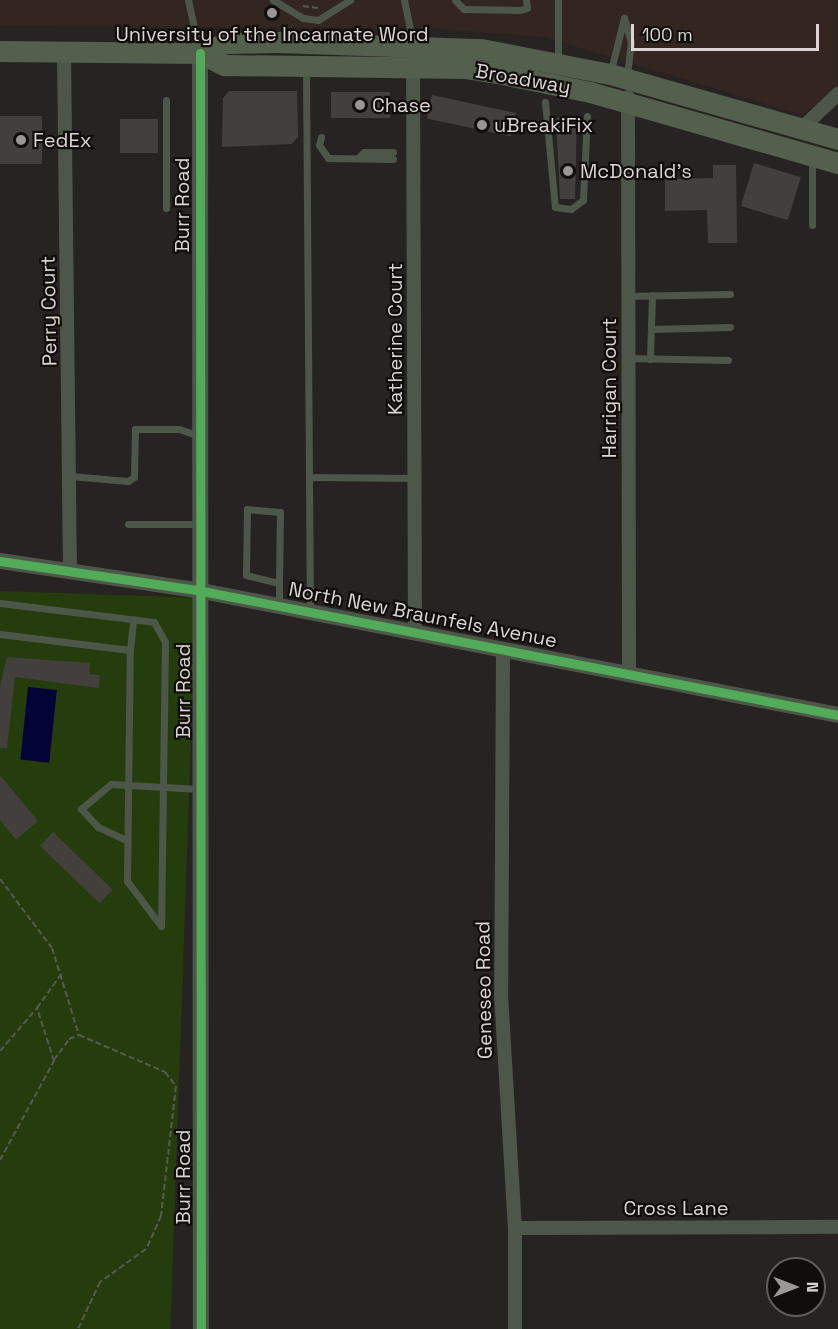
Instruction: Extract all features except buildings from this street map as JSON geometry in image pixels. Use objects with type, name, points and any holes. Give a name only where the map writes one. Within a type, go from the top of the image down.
[{"type":"main road","name":"Broadway","points":[[0,51],[200,53],[226,43],[413,46],[558,61],[619,76],[838,139]]},
{"type":"main road","name":"Broadway","points":[[200,53],[224,65],[413,67],[503,74],[628,103],[838,163]]},
{"type":"street","name":"Katherine Court","points":[[413,46],[415,632]]},
{"type":"street","name":"Perry Court","points":[[64,52],[70,569]]},
{"type":"street","name":"Burr Road","points":[[200,53],[201,1329]]},
{"type":"street","name":"Harrigan Court","points":[[619,76],[628,103],[629,674]]},
{"type":"street","points":[[802,128],[838,94]]},
{"type":"street","name":"North New Braunfels Avenue","points":[[0,561],[70,569],[279,605],[838,715]]},
{"type":"street","name":"Geneseo Road","points":[[503,649],[501,994],[515,1228],[515,1329]]},
{"type":"street","name":"Cross Lane","points":[[515,1228],[838,1227]]},
{"type":"lane","points":[[188,0],[198,26],[200,53]]},
{"type":"lane","points":[[273,0],[303,18],[318,20],[350,0]]},
{"type":"lane","points":[[404,0],[413,46]]},
{"type":"lane","points":[[455,0],[464,9],[520,10],[527,8],[526,0]]},
{"type":"lane","points":[[558,0],[558,61]]},
{"type":"lane","points":[[624,18],[631,42],[619,76],[624,18]]},
{"type":"lane","points":[[306,66],[310,611]]},
{"type":"lane","points":[[166,100],[166,208]]},
{"type":"lane","points":[[545,102],[555,207],[571,209],[583,200],[587,116]]},
{"type":"lane","points":[[321,137],[322,154],[328,158],[358,159],[393,155]]},
{"type":"lane","points":[[812,156],[812,225]]},
{"type":"lane","points":[[628,296],[729,294]]},
{"type":"lane","points":[[650,359],[652,295]]},
{"type":"lane","points":[[651,328],[730,327]]},
{"type":"lane","points":[[628,358],[728,360]]},
{"type":"lane","points":[[70,476],[128,482],[134,477],[135,429],[179,429],[201,437]]},
{"type":"lane","points":[[309,477],[415,478]]},
{"type":"lane","points":[[279,583],[246,575],[247,509],[280,512],[279,605]]},
{"type":"lane","points":[[128,524],[201,524]]},
{"type":"lane","points":[[0,603],[133,619],[154,622],[165,642],[161,786],[161,926],[127,881],[126,784],[133,619]]},
{"type":"lane","points":[[0,634],[130,650]]},
{"type":"lane","points":[[126,840],[106,833],[81,809],[111,784],[202,789]]},
{"type":"path","points":[[293,0],[318,9],[329,4]]},
{"type":"path","points":[[0,879],[52,948],[62,973],[79,1035]]},
{"type":"path","points":[[0,1052],[37,1008],[62,973]]},
{"type":"path","points":[[37,1008],[54,1061]]},
{"type":"path","points":[[0,1160],[54,1061],[79,1035]]},
{"type":"path","points":[[78,1329],[100,1282],[146,1249],[161,1216],[177,1115],[176,1086],[165,1072],[79,1035]]},
{"type":"shaded area","points":[[0,0],[837,0],[837,90],[802,115],[544,37],[429,28],[0,26]]},
{"type":"shaded area","points":[[28,687],[57,690],[49,763],[20,760]]},
{"type":"green space","points":[[0,591],[196,598],[170,1329],[0,1329]]},
{"type":"cycle path","points":[[200,53],[201,1329]]},
{"type":"cycle path","points":[[0,561],[202,591],[838,715]]},
{"type":"place","name":"University of the Incarnate Word","points":[[272,13]]},
{"type":"place","name":"Chase","points":[[360,105]]},
{"type":"place","name":"uBreakiFix","points":[[482,125]]},
{"type":"place","name":"FedEx","points":[[21,140]]},
{"type":"place","name":"McDonald's","points":[[568,171]]}]
